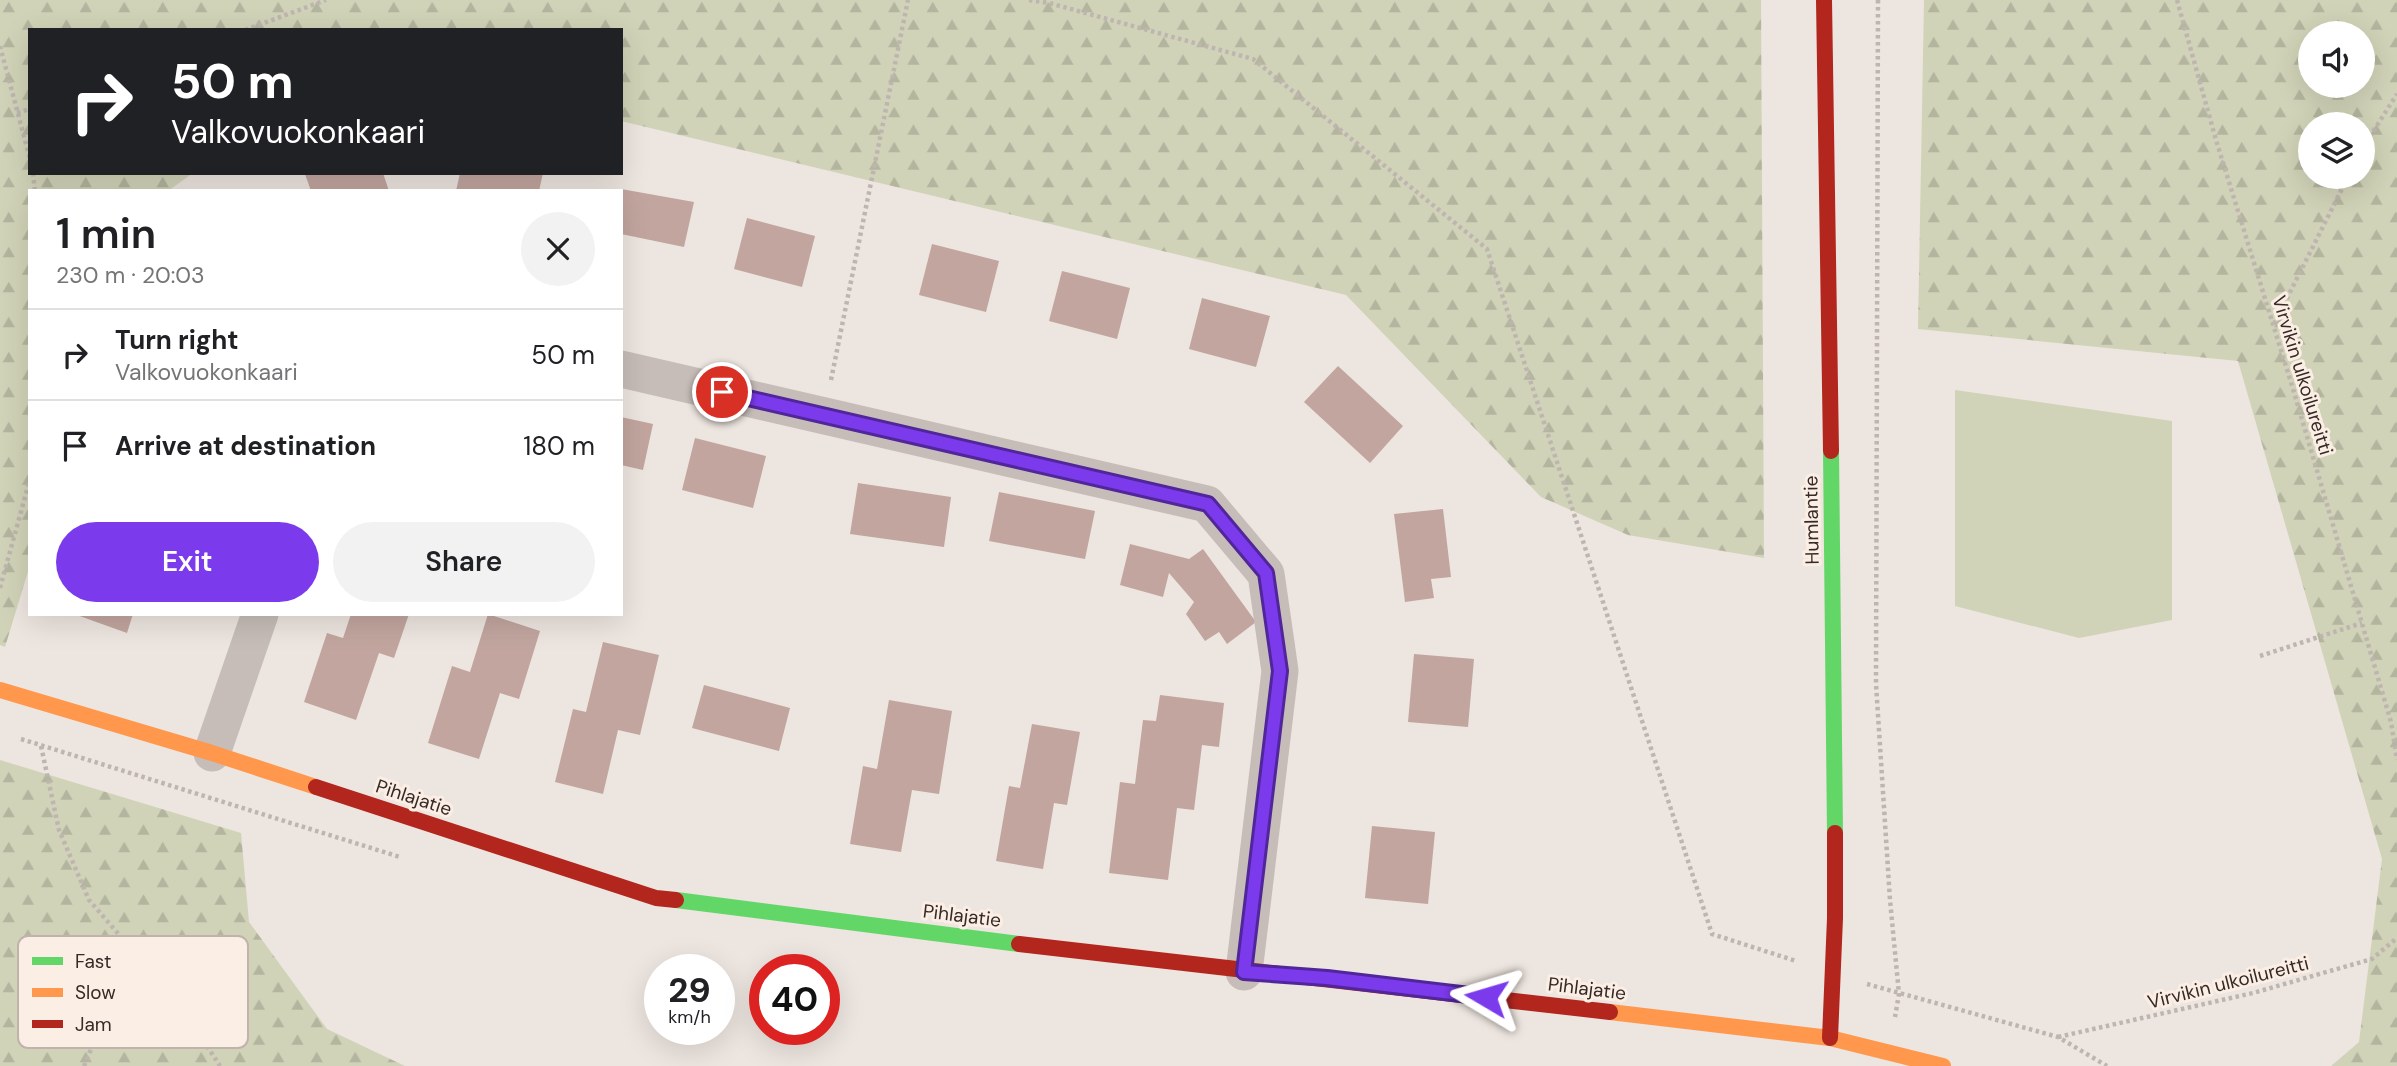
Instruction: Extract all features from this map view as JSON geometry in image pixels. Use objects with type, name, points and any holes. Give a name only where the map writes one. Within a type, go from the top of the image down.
[{"type":"street","name":"Humlantie","points":[[1824,0],[1834,685],[1834,973],[1830,1038]]},
{"type":"street","points":[[623,369],[1208,504],[1266,573],[1280,671],[1244,972]]},
{"type":"street","points":[[212,753],[259,616]]},
{"type":"street","name":"Pihlajatie","points":[[0,690],[212,753],[656,898],[1244,972],[1327,978],[1830,1038],[1943,1066]]},
{"type":"path","points":[[250,28],[326,0]]},
{"type":"path","points":[[823,416],[908,0]]},
{"type":"path","points":[[1029,0],[1050,1],[1254,60],[1487,249],[1712,934],[1899,994],[2058,1037],[2107,1066]]},
{"type":"path","points":[[1878,0],[1876,684],[1899,994],[1890,1051]]},
{"type":"path","name":"Virvikin ulkoilureitti","points":[[2177,0],[2216,140],[2274,325],[2391,722],[2397,760]]},
{"type":"path","points":[[0,47],[28,152]]},
{"type":"path","points":[[2375,129],[2397,94]]},
{"type":"path","points":[[17,113],[28,110]]},
{"type":"path","points":[[2274,325],[2342,189]]},
{"type":"path","points":[[0,588],[28,486]]},
{"type":"path","points":[[2260,656],[2362,623]]},
{"type":"path","points":[[41,745],[59,830],[89,900],[119,936]]},
{"type":"path","name":"Virvikin ulkoilureitti","points":[[2058,1037],[2253,993],[2372,959],[2397,938]]},
{"type":"path","points":[[84,1066],[92,1048]]},
{"type":"path","points":[[208,1048],[220,1066]]},
{"type":"green space","points":[[0,0],[1761,0],[1764,558],[1628,535],[1541,497],[1346,295],[623,121],[623,28],[28,28],[28,175],[190,175],[171,189],[28,189],[28,572],[5,647],[0,645]]},
{"type":"green space","points":[[1924,0],[2397,0],[2397,1066],[2331,1066],[2359,1042],[2382,859],[2238,361],[1918,329]]},
{"type":"green space","points":[[1955,390],[2172,421],[2172,620],[2079,638],[1955,606]]},
{"type":"green space","points":[[0,760],[241,833],[249,922],[327,1029],[405,1066],[0,1066]]},
{"type":"building","points":[[305,175],[384,175],[388,189],[310,189]]},
{"type":"building","points":[[460,175],[543,175],[539,189],[456,189]]},
{"type":"building","points":[[623,189],[694,202],[684,247],[623,234]]},
{"type":"building","points":[[747,218],[815,236],[802,287],[734,269]]},
{"type":"building","points":[[932,244],[999,261],[986,312],[919,295]]},
{"type":"building","points":[[1062,271],[1130,288],[1117,339],[1049,321]]},
{"type":"building","points":[[1202,298],[1270,316],[1256,367],[1189,349]]},
{"type":"building","points":[[1338,366],[1403,426],[1370,463],[1304,402]]},
{"type":"building","points":[[623,417],[653,424],[643,470],[623,465]]},
{"type":"building","points":[[695,438],[766,456],[753,508],[682,490]]},
{"type":"building","points":[[858,483],[951,497],[944,547],[850,534]]},
{"type":"building","points":[[999,492],[1095,511],[1085,559],[989,541]]},
{"type":"building","points":[[1443,509],[1451,577],[1431,579],[1434,598],[1405,602],[1394,514]]},
{"type":"building","points":[[1130,544],[1189,559],[1203,549],[1256,622],[1227,644],[1219,632],[1205,641],[1186,614],[1194,602],[1169,573],[1163,597],[1120,585]]},
{"type":"building","points":[[80,616],[132,616],[127,633]]},
{"type":"building","points":[[350,616],[408,616],[394,658],[379,653],[356,720],[304,702],[327,633],[343,638]]},
{"type":"building","points":[[487,616],[540,631],[519,699],[500,693],[479,759],[428,743],[452,666],[470,672]]},
{"type":"building","points":[[603,642],[659,655],[640,735],[618,730],[603,794],[555,782],[573,709],[586,712]]},
{"type":"building","points":[[1414,654],[1474,659],[1468,727],[1408,722]]},
{"type":"building","points":[[704,685],[790,708],[779,751],[692,728]]},
{"type":"building","points":[[1160,695],[1224,703],[1219,747],[1202,745],[1194,810],[1177,808],[1168,880],[1109,873],[1120,782],[1135,784],[1143,720],[1156,721]]},
{"type":"building","points":[[889,700],[952,711],[939,794],[912,790],[901,852],[850,844],[863,766],[877,769]]},
{"type":"building","points":[[1032,724],[1080,732],[1067,805],[1054,803],[1043,869],[996,861],[1009,786],[1020,788]]},
{"type":"building","points":[[1372,826],[1435,832],[1428,904],[1365,898]]},
{"type":"traffic: fast","points":[[1831,451],[1835,833]]},
{"type":"traffic: fast","points":[[676,900],[1019,944]]},
{"type":"traffic: slow","points":[[0,690],[316,787]]},
{"type":"traffic: slow","points":[[1610,1012],[1830,1038],[1943,1066]]},
{"type":"traffic: jam","points":[[1824,0],[1831,451]]},
{"type":"traffic: jam","points":[[316,787],[656,898],[676,900]]},
{"type":"traffic: jam","points":[[1830,1038],[1835,833]]},
{"type":"traffic: jam","points":[[1019,944],[1610,1012]]},
{"type":"route","points":[[722,392],[1208,504],[1266,573],[1280,671],[1244,972],[1327,978],[1486,997]]}]
